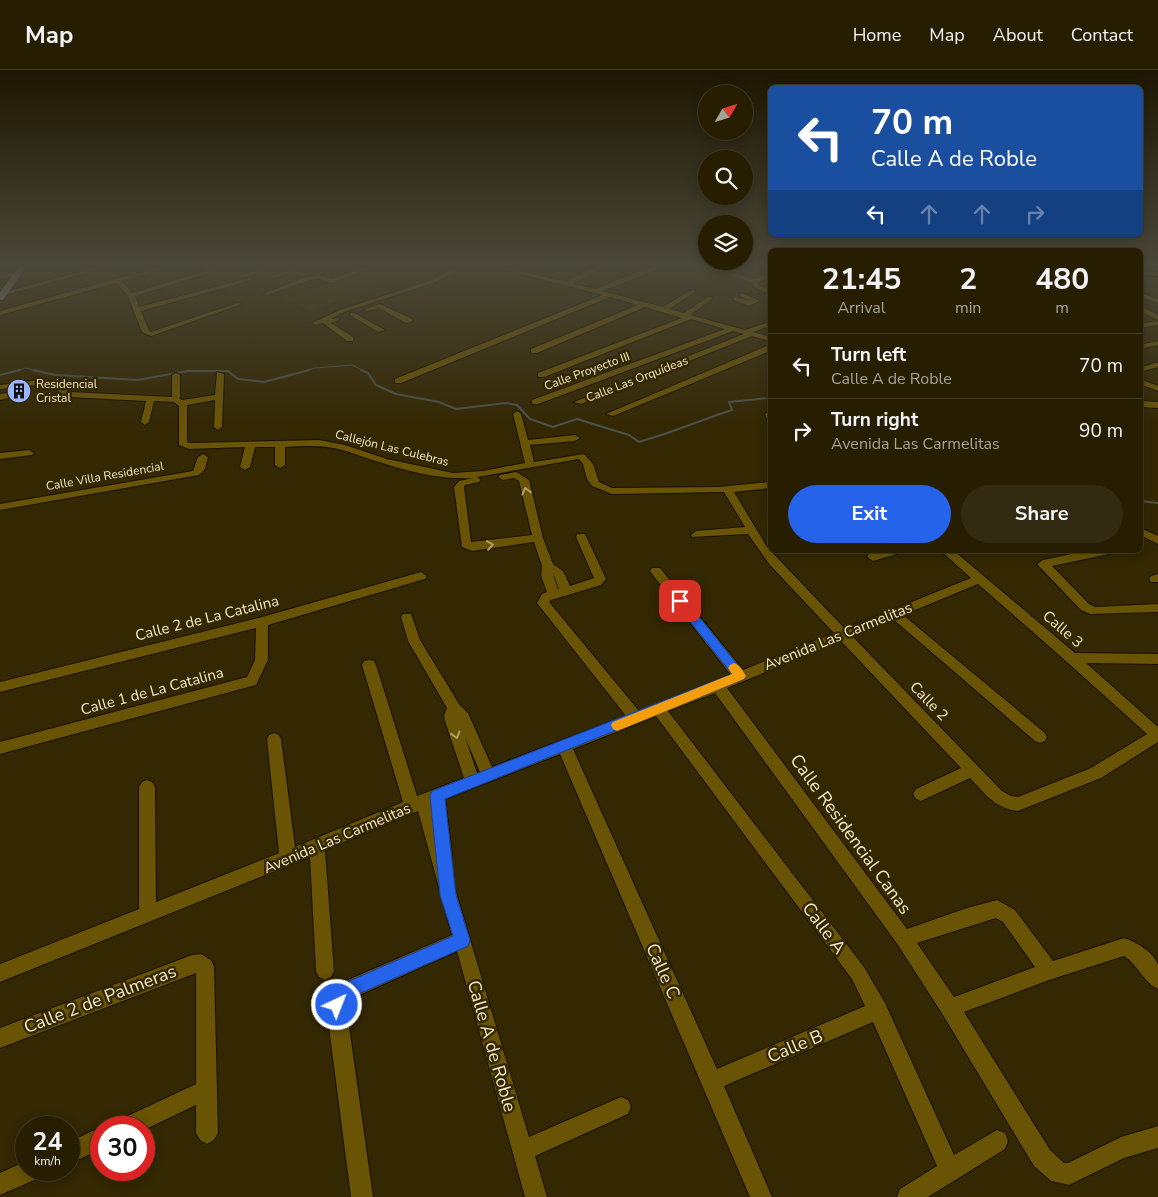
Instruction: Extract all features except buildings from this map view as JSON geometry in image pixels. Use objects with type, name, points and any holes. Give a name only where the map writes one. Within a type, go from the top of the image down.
[{"type":"street","points":[[141,319],[146,332],[150,334],[198,319]]},
{"type":"street","points":[[321,322],[328,319]]},
{"type":"street","points":[[321,322],[334,319]]},
{"type":"street","points":[[361,319],[381,330]]},
{"type":"street","points":[[368,322],[377,319]]},
{"type":"street","points":[[405,319],[409,321]]},
{"type":"street","points":[[398,380],[550,319]]},
{"type":"street","points":[[534,351],[611,319]]},
{"type":"street","points":[[541,376],[683,319]]},
{"type":"street","points":[[694,319],[768,338]]},
{"type":"street","points":[[321,322],[350,339]]},
{"type":"street","points":[[1143,326],[1158,323]]},
{"type":"street","name":"Calle Las Orquídeas","points":[[578,402],[768,325]]},
{"type":"street","name":"Calle Proyecto III","points":[[535,402],[732,328]]},
{"type":"street","points":[[1143,346],[1158,343]]},
{"type":"street","points":[[610,414],[768,349]]},
{"type":"street","points":[[1143,360],[1157,365]]},
{"type":"street","points":[[1143,369],[1157,365]]},
{"type":"street","points":[[218,428],[220,374]]},
{"type":"street","points":[[176,375],[179,401]]},
{"type":"street","points":[[0,387],[47,381],[68,394],[179,401],[218,397]]},
{"type":"street","points":[[1143,383],[1158,389]]},
{"type":"street","points":[[145,422],[150,398]]},
{"type":"street","name":"Callejón Las Culebras","points":[[179,401],[184,415],[182,443],[185,445],[331,445],[392,463],[453,476],[483,474],[581,456],[586,459],[594,484],[600,488],[612,491],[727,489],[768,485]]},
{"type":"street","points":[[1143,404],[1158,405]]},
{"type":"street","points":[[517,414],[530,465]]},
{"type":"street","points":[[524,442],[575,438]]},
{"type":"street","points":[[245,467],[251,444]]},
{"type":"street","points":[[280,444],[280,465]]},
{"type":"street","points":[[0,456],[29,453]]},
{"type":"street","name":"Calle Villa Residencial","points":[[0,507],[196,473],[200,469],[203,456]]},
{"type":"street","points":[[538,538],[468,546],[466,544],[459,486],[467,481],[516,475],[522,477],[538,538],[548,566],[547,576],[560,593]]},
{"type":"street","name":"Calle 2","points":[[727,489],[774,562],[998,796],[1009,803],[1018,804],[1096,773],[1157,735]]},
{"type":"street","points":[[696,535],[752,530]]},
{"type":"street","points":[[580,537],[600,579],[597,582],[544,598],[543,603],[636,718]]},
{"type":"street","points":[[873,557],[886,553]]},
{"type":"street","name":"Calle 3","points":[[949,553],[1072,658],[1157,735]]},
{"type":"street","points":[[1095,553],[1043,564],[1090,610],[1098,612],[1158,608]]},
{"type":"street","points":[[656,571],[740,676]]},
{"type":"street","name":"Calle 2 de La Catalina","points":[[0,687],[262,622],[422,576]]},
{"type":"street","name":"Avenida Las Carmelitas","points":[[0,973],[148,915],[424,801],[718,686],[979,579]]},
{"type":"street","points":[[893,613],[1040,737]]},
{"type":"street","points":[[407,617],[414,641],[454,708],[463,718],[489,776]]},
{"type":"street","name":"Calle 1 de La Catalina","points":[[0,748],[251,680],[259,672],[262,661],[262,622]]},
{"type":"street","points":[[1072,658],[1158,658]]},
{"type":"street","name":"Calle A de Roble","points":[[369,665],[424,801],[448,895],[536,1197]]},
{"type":"street","name":"Calle Residencial Canas","points":[[718,686],[904,939],[950,1008],[1042,1158],[1059,1173],[1069,1174],[1121,1148],[1158,1137]]},
{"type":"street","points":[[454,708],[451,715],[452,721],[473,782]]},
{"type":"street","name":"Calle A","points":[[658,709],[858,973],[878,1010],[950,1171]]},
{"type":"street","points":[[274,739],[288,858]]},
{"type":"street","name":"Calle C","points":[[564,746],[712,1081],[761,1197]]},
{"type":"street","points":[[921,794],[973,770]]},
{"type":"street","points":[[147,787],[148,915]]},
{"type":"street","points":[[317,846],[325,971]]},
{"type":"street","points":[[904,939],[966,917],[992,910],[1001,910],[1021,930],[1049,971]]},
{"type":"street","points":[[362,1197],[337,1012],[339,999],[348,990],[462,940]]},
{"type":"street","points":[[950,1008],[1049,971],[1124,948],[1128,948],[1138,956],[1158,980]]},
{"type":"street","name":"Calle 2 de Palmeras","points":[[0,1038],[192,964],[201,963],[205,966],[207,1090]]},
{"type":"street","name":"Calle B","points":[[712,1081],[878,1010]]},
{"type":"street","points":[[150,1116],[207,1090],[207,1133]]},
{"type":"street","points":[[522,1151],[621,1107]]},
{"type":"street","points":[[908,1197],[997,1141]]},
{"type":"street","points":[[0,1184],[15,1177]]},
{"type":"waterway","points":[[305,371],[315,368],[352,365],[364,371]]},
{"type":"waterway","points":[[15,371],[26,368],[38,371]]},
{"type":"waterway","points":[[0,375],[20,370]]},
{"type":"waterway","points":[[33,370],[55,375],[137,380],[188,371],[228,371],[238,379],[264,382],[309,370]]},
{"type":"waterway","points":[[361,370],[368,373],[376,385],[396,394],[439,402],[456,409],[506,403],[517,405],[530,419],[553,427],[577,419],[629,435],[639,442],[732,410],[729,402],[768,398]]},
{"type":"waterway","points":[[1143,501],[1158,503]]},
{"type":"slow traffic","points":[[617,725],[740,676],[734,668]]},
{"type":"place","name":"Residencial Cristal","points":[[19,391]]},
{"type":"route","points":[[337,1005],[339,999],[348,990],[462,940],[448,895],[437,796],[740,676],[680,601]]}]
